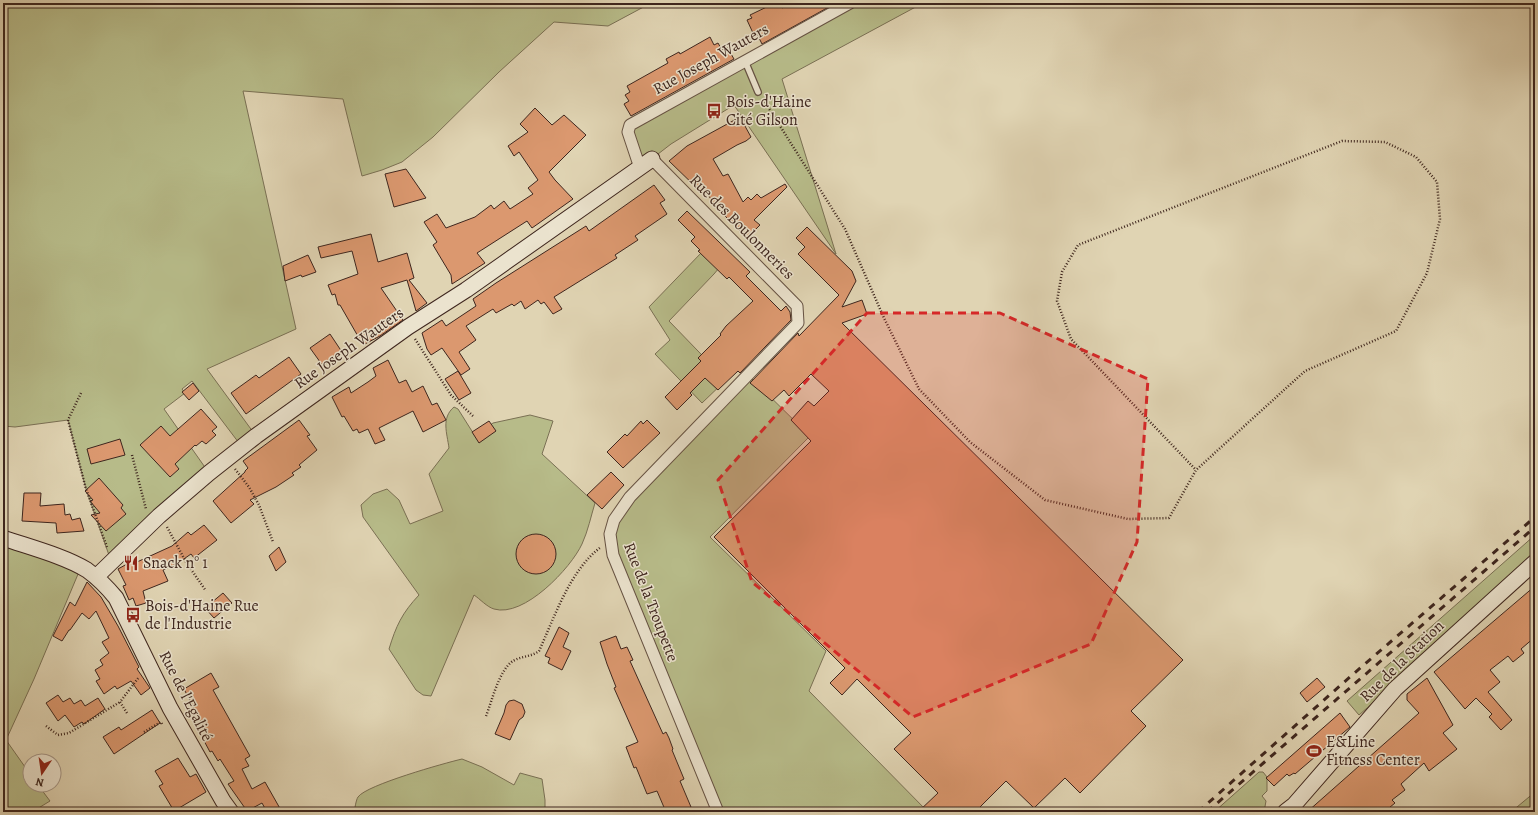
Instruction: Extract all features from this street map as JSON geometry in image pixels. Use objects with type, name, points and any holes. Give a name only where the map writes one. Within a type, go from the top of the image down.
[{"type":"street","name":"Rue Joseph Wauters","points":[[640,168],[628,132],[630,125],[850,3]]},
{"type":"street","name":"Rue Joseph Wauters","points":[[96,577],[154,521],[226,459],[256,436],[408,327],[466,290],[652,159]]},
{"type":"street","name":"Rue des Boulonneries","points":[[652,159],[797,306],[798,323]]},
{"type":"street","name":"Rue de la Troupette","points":[[718,812],[613,556],[610,534],[614,520],[630,497],[798,323]]},
{"type":"street","name":"Rue de l'Egalité","points":[[3,538],[70,562],[87,570],[105,584],[116,598],[176,719],[223,801],[231,812]]},
{"type":"street","name":"Rue de la Station","points":[[1292,810],[1395,689],[1535,562]]},
{"type":"lane","points":[[745,61],[758,92]]},
{"type":"path","points":[[758,92],[845,229],[884,318],[918,389],[970,442],[1045,500],[1128,519],[1169,518],[1196,470],[1305,371],[1396,331],[1427,273],[1440,219],[1437,182],[1416,157],[1385,142],[1342,141],[1078,245],[1062,272],[1057,301],[1071,339],[1196,470]]},
{"type":"path","points":[[408,327],[451,395],[473,416]]},
{"type":"path","points":[[81,393],[68,420],[86,489],[112,561]]},
{"type":"path","points":[[132,454],[154,521],[165,524],[186,562],[206,591]]},
{"type":"path","points":[[226,459],[259,504],[273,542]]},
{"type":"path","points":[[486,716],[505,669],[514,660],[533,655],[539,651],[577,572],[589,557],[611,540]]},
{"type":"path","points":[[46,726],[53,733],[58,735],[69,733],[120,702],[138,677],[151,669]]},
{"type":"path","points":[[120,702],[127,714]]},
{"type":"path","points":[[144,732],[161,722]]},
{"type":"highlighted area","points":[[867,313],[1000,313],[1148,379],[1137,542],[1091,644],[913,717],[752,582],[718,480]]},
{"type":"green space","points":[[3,3],[651,3],[608,26],[554,22],[499,72],[433,137],[402,162],[362,176],[343,99],[243,91],[296,329],[207,369],[256,436],[242,447],[192,381],[182,389],[185,393],[164,409],[209,473],[111,561],[86,489],[68,420],[15,427],[3,426]]},
{"type":"green space","points":[[850,3],[923,3],[782,79],[836,254],[734,105],[671,144],[640,168],[630,125]]},
{"type":"green space","points":[[703,251],[719,268],[669,321],[726,380],[702,403],[655,354],[670,340],[649,307]]},
{"type":"green space","points":[[748,375],[810,436],[710,537],[826,651],[809,691],[928,812],[718,812],[613,555],[614,520]]},
{"type":"green space","points":[[454,407],[458,409],[475,436],[493,423],[530,415],[553,421],[542,454],[595,503],[586,534],[576,554],[568,566],[545,589],[532,599],[519,606],[506,610],[491,608],[474,595],[431,696],[423,695],[416,690],[389,649],[400,620],[419,595],[363,517],[361,505],[373,494],[387,489],[399,500],[410,524],[443,511],[429,474],[449,448],[446,421],[447,416]]},
{"type":"green space","points":[[1535,535],[1535,562],[1359,715],[1347,701]]},
{"type":"green space","points":[[3,538],[81,567],[34,679],[6,740],[22,763],[22,793],[44,793],[50,801],[32,812],[3,812]]},
{"type":"green space","points":[[462,759],[482,767],[514,785],[520,773],[542,779],[545,808],[551,812],[354,812],[358,797],[364,792],[407,775]]},
{"type":"green space","points":[[1259,772],[1263,772],[1267,777],[1267,791],[1262,796],[1266,801],[1264,812],[1214,812]]},
{"type":"green space","points":[[1535,792],[1535,812],[1511,812]]},
{"type":"building","points":[[775,3],[780,3],[782,8],[791,3],[836,3],[762,44],[756,32],[753,33],[747,20],[752,18],[750,15]]},
{"type":"building","points":[[710,37],[714,45],[718,43],[722,50],[727,47],[734,59],[631,116],[624,104],[629,101],[625,95],[630,92],[627,86],[668,63],[666,59],[679,52],[680,54]]},
{"type":"building","points":[[535,108],[552,125],[564,115],[586,135],[549,172],[573,199],[532,228],[527,221],[477,253],[485,263],[452,284],[451,275],[433,245],[437,242],[424,222],[437,214],[446,228],[475,217],[491,205],[494,209],[504,201],[510,209],[533,194],[528,188],[538,180],[519,152],[514,156],[508,146],[528,132],[520,124]]},
{"type":"building","points":[[740,117],[751,137],[713,159],[723,176],[728,174],[743,202],[748,197],[751,200],[757,194],[761,198],[785,184],[787,187],[754,220],[760,225],[747,238],[715,206],[704,188],[700,191],[669,161],[687,146]]},
{"type":"building","points":[[406,169],[426,198],[394,207],[385,174]]},
{"type":"building","points":[[654,185],[665,200],[660,203],[667,214],[635,236],[638,240],[615,255],[617,258],[554,297],[562,309],[553,314],[544,302],[541,304],[538,300],[525,309],[521,301],[514,306],[512,304],[496,313],[493,309],[466,326],[476,340],[459,352],[470,369],[461,375],[442,348],[431,355],[427,349],[422,333],[442,320],[446,326],[476,306],[473,299],[496,283],[586,226],[589,231]]},
{"type":"building","points":[[687,211],[750,272],[746,276],[781,311],[786,306],[790,312],[791,320],[740,373],[738,371],[718,390],[705,378],[690,393],[692,395],[677,410],[665,397],[701,361],[698,358],[721,335],[720,334],[726,326],[753,301],[729,277],[727,279],[698,251],[700,250],[691,241],[695,237],[678,220]]},
{"type":"building","points":[[807,227],[852,271],[856,281],[842,307],[862,300],[867,314],[842,323],[1183,660],[1131,711],[1146,726],[1080,793],[1065,778],[1034,808],[1006,781],[975,812],[918,812],[938,793],[894,749],[911,733],[857,679],[842,695],[830,683],[845,668],[714,537],[811,441],[791,420],[808,401],[814,406],[829,391],[811,374],[789,396],[784,390],[772,401],[750,383],[798,333],[799,336],[839,295],[798,254],[805,247],[796,238]]},
{"type":"building","points":[[371,234],[378,262],[407,253],[414,278],[409,280],[427,303],[416,311],[407,280],[381,288],[403,320],[380,336],[363,345],[340,305],[338,305],[335,294],[332,295],[328,285],[358,274],[352,251],[321,258],[318,247]]},
{"type":"building","points":[[308,255],[316,272],[302,277],[301,275],[285,281],[283,266]]},
{"type":"building","points":[[330,334],[342,352],[323,366],[310,348]]},
{"type":"building","points":[[289,357],[301,374],[246,414],[231,393],[256,375],[259,378]]},
{"type":"building","points":[[388,360],[399,383],[406,380],[412,392],[423,386],[432,405],[437,403],[446,420],[423,432],[413,411],[379,428],[385,440],[375,444],[368,429],[359,433],[357,429],[353,431],[344,416],[342,417],[332,397],[349,387],[351,393],[368,382],[376,376],[373,368]]},
{"type":"building","points":[[458,371],[471,393],[459,400],[445,379]]},
{"type":"building","points":[[193,383],[199,391],[189,400],[182,392]]},
{"type":"building","points":[[201,409],[217,427],[212,431],[216,435],[206,444],[202,441],[196,446],[195,445],[175,464],[179,469],[170,477],[140,445],[161,426],[170,436]]},
{"type":"building","points":[[299,420],[310,435],[307,436],[317,450],[299,465],[301,467],[292,473],[294,475],[276,487],[250,500],[254,504],[231,523],[213,501],[248,468],[243,461]]},
{"type":"building","points":[[647,420],[660,433],[623,468],[607,452],[625,434],[627,436],[641,421],[643,424]]},
{"type":"building","points":[[489,421],[496,431],[479,443],[472,432]]},
{"type":"building","points":[[120,439],[125,455],[91,464],[87,449]]},
{"type":"building","points":[[611,472],[624,485],[602,509],[587,495]]},
{"type":"building","points":[[99,478],[123,505],[121,508],[126,514],[106,531],[91,515],[100,513],[90,501],[93,500],[85,491]]},
{"type":"building","points":[[24,493],[41,493],[40,506],[64,504],[65,515],[70,514],[72,520],[80,518],[84,531],[57,533],[56,523],[22,521]]},
{"type":"building","points":[[204,525],[217,540],[194,558],[191,554],[178,563],[163,570],[168,581],[143,591],[146,603],[136,606],[133,598],[129,600],[123,586],[126,585],[118,569],[136,559],[137,562],[172,546],[188,532],[191,535]]},
{"type":"building","points":[[540,534],[547,537],[553,543],[556,554],[555,562],[547,571],[540,574],[532,574],[525,571],[517,562],[516,550],[519,543],[528,535]]},
{"type":"building","points":[[279,547],[286,562],[276,571],[269,556]]},
{"type":"building","points":[[87,582],[101,597],[139,667],[137,669],[150,688],[141,695],[131,681],[117,689],[115,686],[104,694],[96,681],[100,679],[95,670],[103,665],[100,660],[109,653],[102,642],[109,638],[96,611],[89,619],[82,613],[62,641],[53,636],[70,602],[75,606]]},
{"type":"building","points":[[1535,586],[1535,637],[1521,649],[1524,653],[1513,662],[1508,656],[1490,670],[1500,682],[1488,692],[1512,720],[1501,730],[1489,717],[1492,714],[1476,698],[1465,709],[1434,672]]},
{"type":"building","points":[[223,593],[232,603],[214,618],[205,608]]},
{"type":"building","points":[[559,627],[569,633],[563,647],[571,651],[562,670],[548,663],[550,658],[545,656]]},
{"type":"building","points":[[616,636],[621,649],[627,647],[633,660],[630,661],[663,734],[666,732],[669,738],[673,749],[672,750],[684,779],[680,781],[691,807],[679,812],[666,812],[657,791],[647,794],[636,767],[634,768],[626,747],[638,742],[614,688],[616,687],[600,642]]},
{"type":"building","points":[[211,673],[219,687],[213,690],[250,756],[245,759],[249,766],[242,769],[252,789],[265,782],[282,812],[267,812],[262,803],[247,811],[228,784],[234,781],[220,759],[218,761],[212,751],[210,752],[202,737],[207,734],[184,689]]},
{"type":"building","points":[[1317,678],[1325,687],[1307,702],[1300,693]]},
{"type":"building","points":[[1427,678],[1453,725],[1443,733],[1457,749],[1429,771],[1424,763],[1401,784],[1405,790],[1392,800],[1395,803],[1384,812],[1307,812],[1419,713],[1407,700],[1407,694]]},
{"type":"building","points":[[58,695],[63,702],[70,698],[74,704],[81,700],[85,706],[98,698],[105,709],[84,724],[82,722],[74,727],[65,715],[58,721],[46,703]]},
{"type":"building","points":[[514,700],[522,704],[525,712],[523,717],[519,720],[510,740],[495,734],[506,705],[509,701]]},
{"type":"building","points":[[152,710],[160,723],[114,754],[103,737],[119,727],[121,730]]},
{"type":"building","points":[[1340,713],[1350,727],[1295,774],[1294,773],[1289,776],[1287,774],[1274,786],[1266,778]]},
{"type":"building","points":[[178,758],[190,777],[196,774],[206,792],[174,811],[159,786],[163,784],[155,771]]},
{"type":"railway","points":[[1198,812],[1351,676],[1535,517]]},
{"type":"railway","points":[[1207,812],[1535,527]]},
{"type":"place","name":"Bois-d'Haine Cité Gilson","points":[[714,111]]},
{"type":"place","name":"Snack n° 1","points":[[131,563]]},
{"type":"place","name":"Bois-d'Haine Rue de l'Industrie","points":[[133,615]]},
{"type":"place","name":"E&Line Fitness Center","points":[[1314,751]]}]
